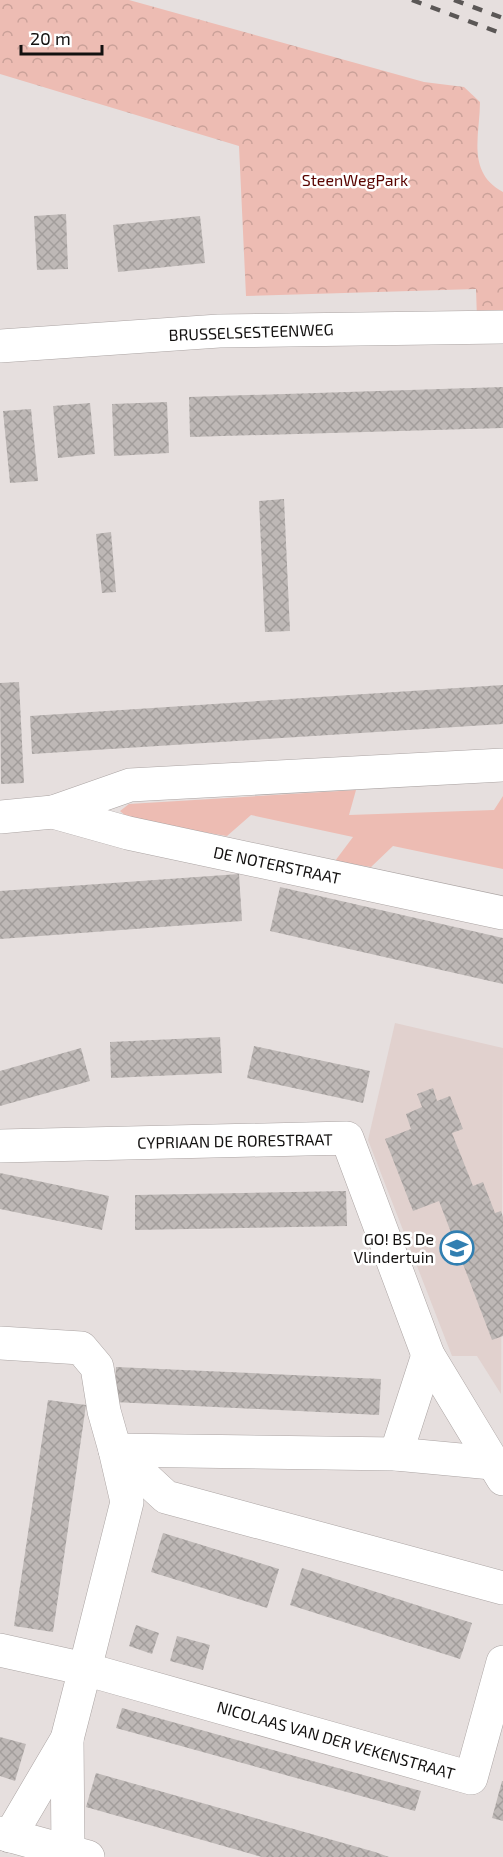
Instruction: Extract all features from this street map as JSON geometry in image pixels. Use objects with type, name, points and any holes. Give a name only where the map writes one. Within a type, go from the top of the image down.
[{"type":"street","name":"BRUSSELSESTEENWEG","points":[[0,346],[219,331],[503,327]]},
{"type":"street","name":"DE NOTERSTRAAT","points":[[0,817],[53,812],[130,785],[503,765]]},
{"type":"street","name":"DE NOTERSTRAAT","points":[[53,812],[128,833],[503,913]]},
{"type":"street","name":"CYPRIAAN DE RORESTRAAT","points":[[0,1146],[347,1138],[428,1355],[497,1471]]},
{"type":"street","points":[[0,1343],[81,1348],[97,1368],[104,1411],[127,1502],[67,1739],[5,1835],[78,1854],[67,1739]]},
{"type":"street","points":[[396,1454],[428,1355]]},
{"type":"street","points":[[115,1450],[396,1454],[497,1471]]},
{"type":"street","points":[[115,1450],[166,1497],[503,1588]]},
{"type":"street","name":"NICOLAAS VAN DER VEKENSTRAAT","points":[[0,1650],[85,1669],[471,1778],[503,1662]]},
{"type":"shaded area","name":"GO! BS De Vlindertuin","points":[[395,1023],[503,1048],[501,1394],[477,1356],[452,1356],[368,1140]]},
{"type":"green space","name":"SteenWegPark","points":[[0,0],[129,0],[424,82],[464,87],[480,102],[479,163],[491,184],[503,192],[503,319],[477,319],[476,289],[246,296],[239,146],[0,74]]},
{"type":"green space","points":[[356,790],[349,815],[494,810],[503,796],[503,869],[393,846],[371,867],[335,861],[353,837],[251,815],[227,836],[130,820],[120,811],[129,804]]},
{"type":"building","points":[[66,214],[68,269],[37,270],[34,216]]},
{"type":"building","points":[[200,216],[205,263],[118,272],[113,225]]},
{"type":"building","points":[[503,387],[503,428],[190,437],[189,397]]},
{"type":"building","points":[[167,402],[169,453],[114,456],[112,404]]},
{"type":"building","points":[[90,403],[95,454],[58,458],[53,406]]},
{"type":"building","points":[[31,409],[38,481],[10,483],[3,411]]},
{"type":"building","points":[[284,499],[290,631],[265,632],[259,501]]},
{"type":"building","points":[[111,532],[116,592],[102,593],[96,534]]},
{"type":"building","points":[[19,682],[24,783],[1,784],[0,683]]},
{"type":"building","points":[[503,685],[503,724],[32,754],[30,716]]},
{"type":"building","points":[[239,874],[242,921],[0,939],[0,891]]},
{"type":"building","points":[[280,887],[503,938],[503,984],[270,931]]},
{"type":"building","points":[[220,1037],[222,1073],[111,1078],[110,1042]]},
{"type":"building","points":[[254,1046],[370,1071],[363,1103],[247,1078]]},
{"type":"building","points":[[81,1048],[90,1081],[0,1106],[0,1071]]},
{"type":"building","points":[[433,1088],[437,1101],[450,1096],[463,1129],[452,1133],[473,1186],[483,1182],[495,1213],[501,1211],[503,1217],[503,1336],[492,1340],[439,1201],[413,1211],[385,1139],[411,1129],[406,1114],[422,1107],[417,1094]]},
{"type":"building","points":[[0,1173],[109,1196],[102,1230],[0,1209]]},
{"type":"building","points":[[346,1191],[347,1226],[135,1230],[135,1195]]},
{"type":"building","points":[[116,1367],[381,1379],[379,1415],[114,1402]]},
{"type":"building","points":[[48,1400],[86,1405],[53,1632],[14,1626]]},
{"type":"building","points":[[163,1533],[279,1569],[267,1608],[151,1572]]},
{"type":"building","points":[[302,1568],[472,1623],[460,1659],[290,1605]]},
{"type":"building","points":[[136,1625],[159,1633],[152,1654],[129,1646]]},
{"type":"building","points":[[177,1636],[210,1645],[203,1670],[170,1661]]},
{"type":"building","points":[[122,1708],[421,1791],[415,1811],[116,1728]]},
{"type":"building","points":[[0,1737],[26,1744],[15,1781],[0,1776]]},
{"type":"building","points":[[96,1773],[389,1857],[262,1857],[86,1807]]},
{"type":"building","points":[[503,1781],[503,1821],[492,1818]]},
{"type":"railway","points":[[412,0],[503,34]]},
{"type":"railway","points":[[454,0],[503,18]]},
{"type":"place","name":"GO! BS De Vlindertuin","points":[[457,1248]]}]
